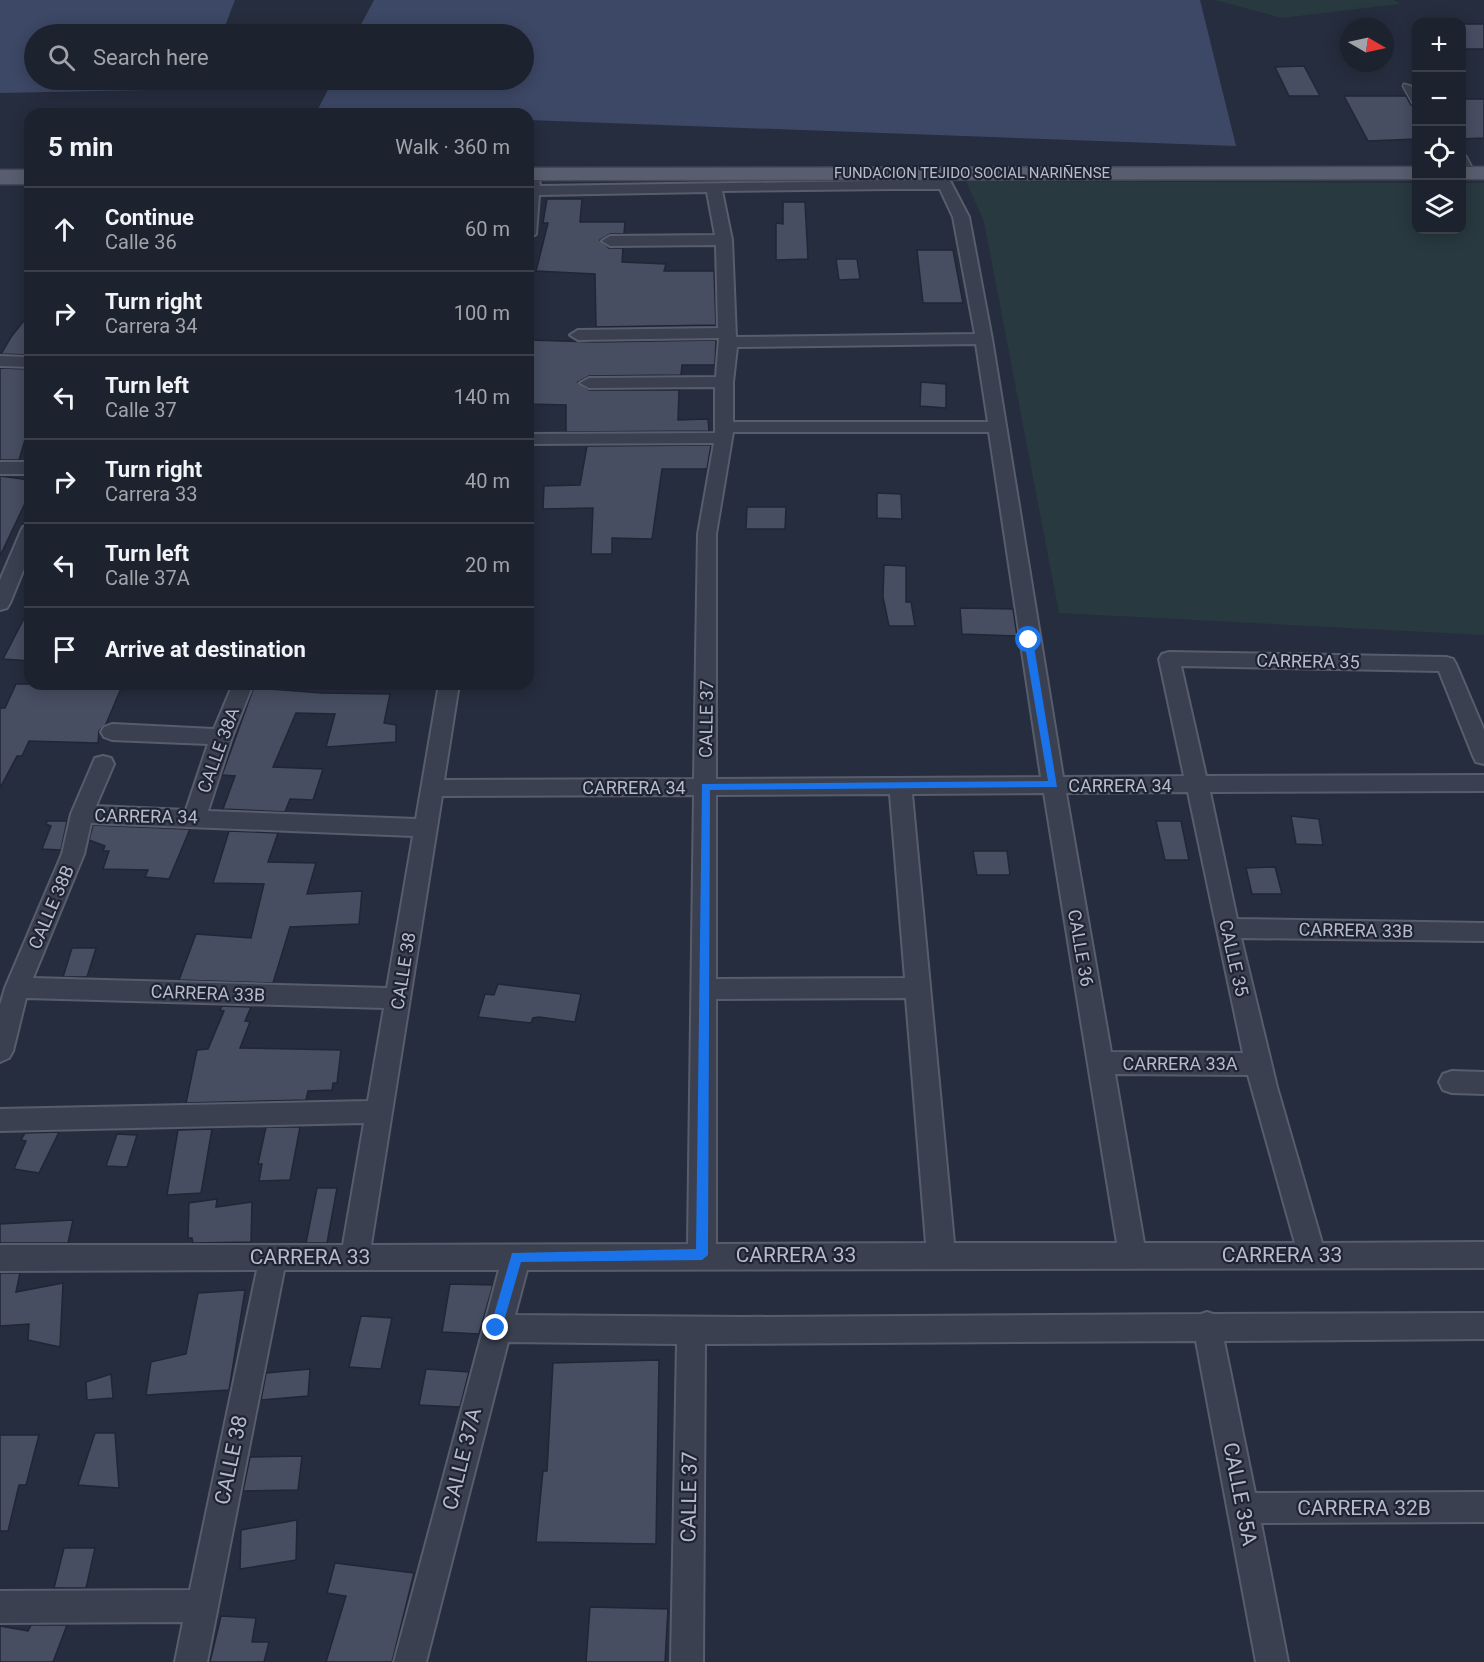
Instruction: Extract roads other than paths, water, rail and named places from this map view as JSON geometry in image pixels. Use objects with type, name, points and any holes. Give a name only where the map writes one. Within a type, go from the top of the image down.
[{"type":"main road","name":"FUNDACION TEJIDO SOCIAL NARIÑENSE","points":[[534,180],[941,179],[1412,173]]},
{"type":"main road","points":[[0,177],[24,177]]},
{"type":"street","points":[[534,180],[714,189],[941,179]]},
{"type":"street","name":"CALLE 36","points":[[941,179],[961,217],[984,339],[1029,640],[1133,1256]]},
{"type":"street","name":"CALLE 37","points":[[702,1255],[707,534],[724,432],[727,337],[724,240],[714,189]]},
{"type":"street","points":[[610,241],[724,240]]},
{"type":"street","points":[[578,335],[984,339]]},
{"type":"street","points":[[0,361],[24,362]]},
{"type":"street","points":[[589,383],[724,382]]},
{"type":"street","points":[[534,439],[724,432],[998,427]]},
{"type":"street","points":[[0,468],[24,468]]},
{"type":"street","points":[[0,603],[6,578],[24,543]]},
{"type":"street","name":"CARRERA 35","points":[[1169,659],[1446,664],[1484,756]]},
{"type":"street","name":"CALLE 35","points":[[1169,659],[1199,784],[1227,928],[1258,1064],[1312,1255]]},
{"type":"street","name":"CALLE 38A","points":[[195,817],[221,737],[241,690]]},
{"type":"street","name":"CALLE 38","points":[[356,1257],[448,690]]},
{"type":"street","points":[[112,732],[221,737]]},
{"type":"street","name":"CALLE 38B","points":[[0,1051],[17,988],[73,854],[82,814],[103,764]]},
{"type":"street","name":"CARRERA 34","points":[[432,788],[1484,783]]},
{"type":"street","points":[[900,786],[941,1256]]},
{"type":"street","name":"CARRERA 34","points":[[82,814],[426,828]]},
{"type":"street","name":"CARRERA 33B","points":[[1227,928],[1484,932]]},
{"type":"street","name":"CARRERA 33B","points":[[17,988],[398,998]]},
{"type":"street","points":[[704,989],[917,988]]},
{"type":"street","name":"CARRERA 33A","points":[[1101,1062],[1258,1064]]},
{"type":"street","points":[[1452,1082],[1484,1083]]},
{"type":"street","points":[[0,1120],[380,1112]]},
{"type":"street","name":"CARRERA 33","points":[[0,1258],[1484,1255]]},
{"type":"street","name":"CALLE 38","points":[[191,1662],[273,1257]]},
{"type":"street","name":"CALLE 37A","points":[[410,1662],[516,1257]]},
{"type":"street","points":[[496,1328],[691,1333],[1207,1325],[1484,1326]]},
{"type":"street","name":"CALLE 35A","points":[[1207,1325],[1272,1662]]},
{"type":"street","name":"CALLE 37","points":[[687,1662],[691,1333]]},
{"type":"street","name":"CARRERA 32B","points":[[1244,1508],[1484,1507]]},
{"type":"street","points":[[0,1607],[201,1606]]},
{"type":"lane","points":[[1407,86],[1412,95]]},
{"type":"water","points":[[0,0],[235,0],[226,24],[24,24],[24,90],[151,90],[0,93]]},
{"type":"water","points":[[374,0],[1200,0],[1236,146],[534,120],[534,108],[319,108],[328,90],[534,90],[534,24],[361,24]]}]
